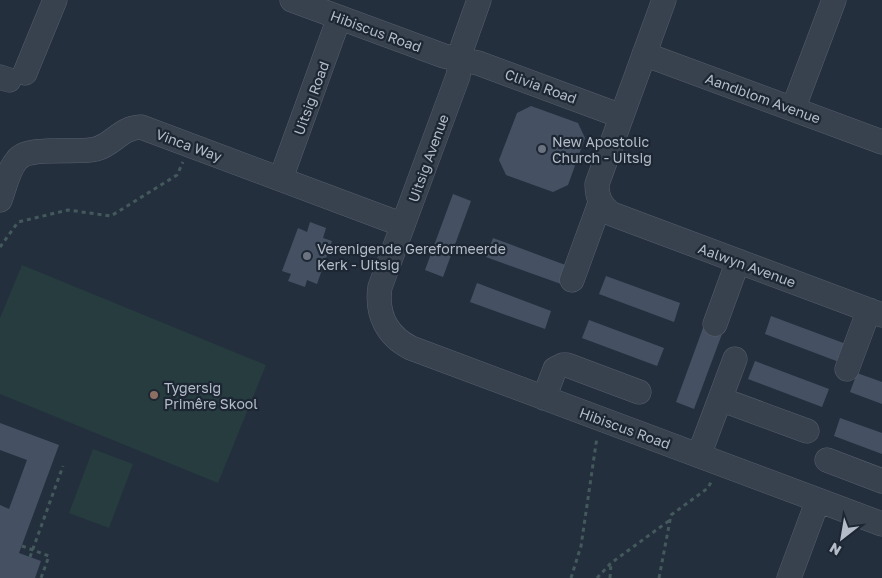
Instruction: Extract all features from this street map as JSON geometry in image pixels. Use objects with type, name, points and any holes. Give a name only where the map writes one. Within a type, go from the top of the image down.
[{"type":"street","points":[[11,77],[55,0]]},
{"type":"street","name":"Hibiscus Road","points":[[292,0],[444,56],[461,60]]},
{"type":"street","name":"Uitsig Avenue","points":[[381,315],[380,287],[458,76],[463,45],[480,0]]},
{"type":"street","points":[[572,280],[606,208],[597,192],[597,184],[664,0]]},
{"type":"street","points":[[793,109],[834,0]]},
{"type":"street","name":"Uitsig Road","points":[[281,178],[340,18]]},
{"type":"street","name":"Aandblom Avenue","points":[[644,54],[882,142]]},
{"type":"street","name":"Clivia Road","points":[[461,60],[478,64],[503,79],[621,116]]},
{"type":"street","name":"Vinca Way","points":[[0,200],[18,158],[33,152],[86,151],[99,148],[131,127],[141,127],[403,225]]},
{"type":"street","name":"Aalwyn Avenue","points":[[606,208],[738,261],[876,312]]},
{"type":"street","points":[[714,324],[738,261]]},
{"type":"street","points":[[847,369],[876,312]]},
{"type":"street","name":"Hibiscus Road","points":[[381,315],[385,324],[396,338],[411,348],[882,524]]},
{"type":"street","points":[[709,459],[720,399],[735,359]]},
{"type":"street","points":[[544,398],[555,369],[563,365],[638,392]]},
{"type":"street","points":[[720,399],[808,431]]},
{"type":"street","points":[[827,460],[882,481]]},
{"type":"street","points":[[789,578],[818,500]]},
{"type":"path","points":[[0,247],[18,222],[68,210],[111,216],[177,175],[190,145]]},
{"type":"path","points":[[571,578],[581,546],[597,436],[604,420]]},
{"type":"path","points":[[659,578],[670,514],[708,488],[709,459]]},
{"type":"path","points":[[30,557],[63,466]]},
{"type":"path","points":[[597,578],[611,562],[670,520]]},
{"type":"path","points":[[22,546],[49,556],[41,578]]},
{"type":"path","points":[[610,578],[611,562]]},
{"type":"green space","points":[[22,265],[266,365],[218,483],[0,394],[0,318]]},
{"type":"green space","points":[[93,449],[133,464],[109,528],[69,513]]},
{"type":"building","name":"New Apostolic Church - Uitsig","points":[[531,106],[578,123],[585,138],[568,185],[553,192],[506,175],[499,160],[517,113]]},
{"type":"building","points":[[453,194],[471,201],[443,277],[425,270]]},
{"type":"building","name":"Verenigende Gereformeerde Kerk - Uitsig","points":[[310,222],[326,228],[323,238],[332,241],[317,284],[307,280],[305,287],[288,281],[291,274],[282,271],[298,228],[307,232]]},
{"type":"building","points":[[493,238],[568,266],[561,284],[486,257]]},
{"type":"building","points":[[606,276],[680,303],[674,322],[599,294]]},
{"type":"building","points":[[477,283],[551,311],[545,329],[470,302]]},
{"type":"building","points":[[771,316],[846,344],[839,362],[765,334]]},
{"type":"building","points":[[589,320],[664,348],[657,366],[582,338]]},
{"type":"building","points":[[703,328],[722,334],[694,409],[676,402]]},
{"type":"building","points":[[755,361],[829,389],[822,407],[748,379]]},
{"type":"building","points":[[857,373],[882,382],[882,404],[850,392]]},
{"type":"building","points":[[840,418],[882,433],[882,454],[834,436]]},
{"type":"building","points":[[0,423],[59,445],[19,553],[41,561],[35,578],[0,578],[0,505],[9,509],[27,460],[0,450]]},
{"type":"place","name":"New Apostolic Church - Uitsig","points":[[542,149]]},
{"type":"place","name":"Verenigende Gereformeerde Kerk - Uitsig","points":[[307,256]]},
{"type":"place","name":"Tygersig Primêre Skool","points":[[154,395]]}]
